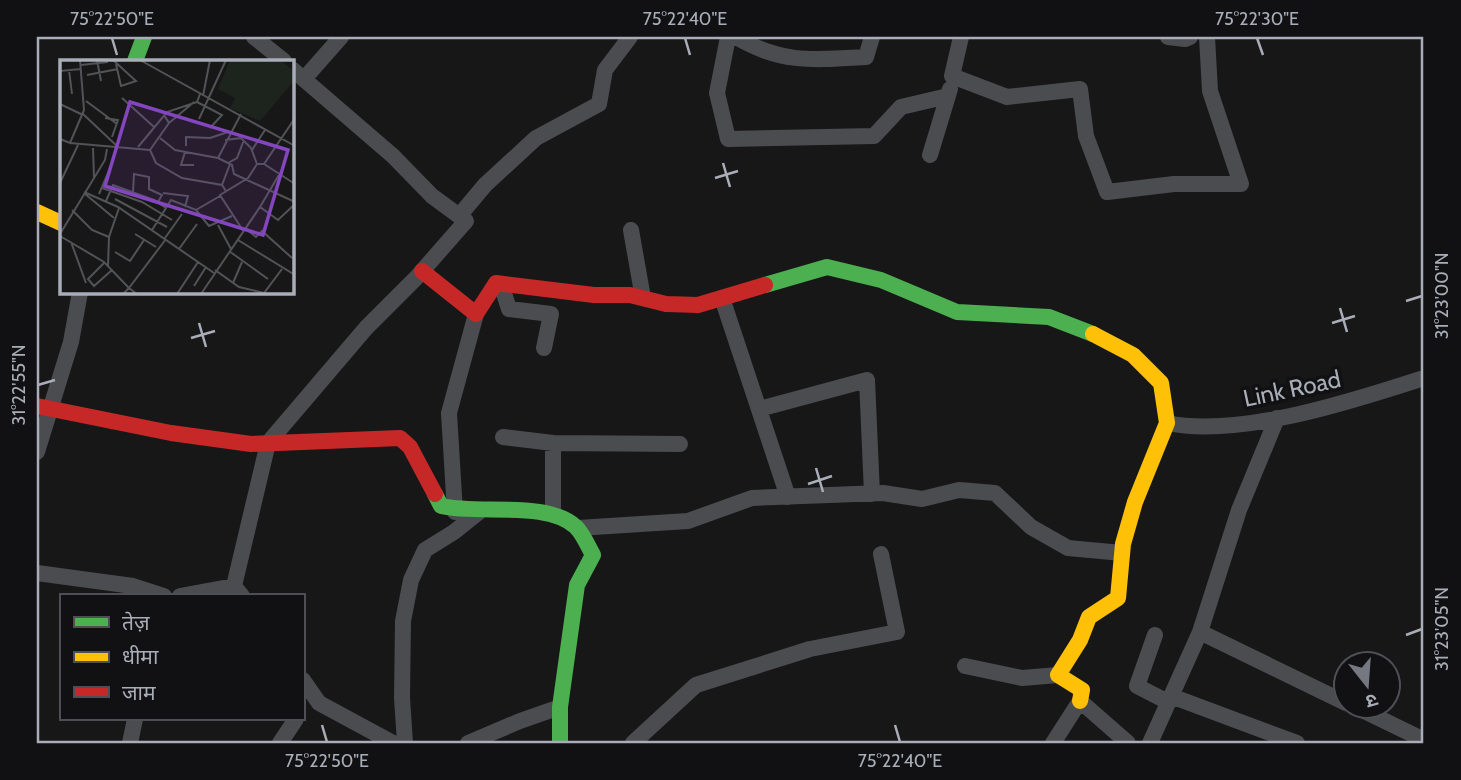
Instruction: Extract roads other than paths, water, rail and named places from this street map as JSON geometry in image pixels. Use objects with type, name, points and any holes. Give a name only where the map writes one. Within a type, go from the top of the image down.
[{"type":"street","points":[[135,60],[144,37]]},
{"type":"street","points":[[254,37],[283,60]]},
{"type":"street","points":[[203,594],[238,591],[268,443],[366,328],[466,221],[432,196],[393,156],[298,74],[341,37]]},
{"type":"street","points":[[459,216],[485,185],[536,138],[599,104],[605,70],[630,37]]},
{"type":"street","points":[[728,37],[717,93],[728,139],[874,136],[901,107],[948,96]]},
{"type":"street","points":[[736,37],[758,50],[802,60],[866,57],[872,37]]},
{"type":"street","points":[[930,155],[954,77],[952,76],[961,37]]},
{"type":"street","points":[[1168,37],[1187,38]]},
{"type":"street","points":[[954,77],[1007,96],[1080,89],[1086,136],[1107,192],[1174,184],[1241,184],[1210,91],[1207,37]]},
{"type":"street","points":[[37,212],[60,222]]},
{"type":"street","points":[[631,230],[643,298]]},
{"type":"street","points":[[455,512],[449,413],[476,314],[496,283],[698,305],[827,267],[881,280],[957,312],[1049,317],[1082,328],[1133,355],[1161,383],[1167,423],[1135,502],[1122,553],[1118,597],[1088,617],[1080,640],[1058,675]]},
{"type":"street","points":[[422,271],[476,314]]},
{"type":"street","points":[[501,284],[509,309],[551,314],[544,348]]},
{"type":"street","points":[[37,452],[43,407],[71,342],[80,294]]},
{"type":"street","points":[[722,298],[788,497]]},
{"type":"street","name":"Link Road","points":[[1167,423],[1220,426],[1277,418],[1373,395],[1424,378]]},
{"type":"street","points":[[759,409],[867,380],[872,494]]},
{"type":"street","points":[[43,407],[171,433],[251,444],[400,438],[410,447],[441,506],[455,512],[533,512],[565,518],[578,528],[593,555],[577,585],[560,708],[560,743]]},
{"type":"street","points":[[1150,743],[1200,632],[1239,510],[1277,418]]},
{"type":"street","points":[[503,437],[553,443],[680,444]]},
{"type":"street","points":[[553,443],[553,515]]},
{"type":"street","points":[[578,528],[688,522],[752,498],[872,494],[922,499],[959,490],[995,493],[1031,527],[1068,548],[1122,553]]},
{"type":"street","points":[[405,743],[402,698],[403,621],[411,580],[425,550],[479,512]]},
{"type":"street","points":[[633,743],[696,685],[810,649],[897,632],[881,554]]},
{"type":"street","points":[[37,573],[133,586],[158,594]]},
{"type":"street","points":[[1200,632],[1332,696]]},
{"type":"street","points":[[1155,635],[1137,686],[1297,743]]},
{"type":"street","points":[[965,666],[1022,678],[1058,675],[1082,690],[1080,701],[1053,743]]},
{"type":"street","points":[[307,686],[319,703],[393,743]]},
{"type":"street","points":[[1080,701],[1128,743]]},
{"type":"street","points":[[468,743],[560,708]]},
{"type":"street","points":[[130,743],[135,720]]},
{"type":"street","points":[[280,743],[295,720]]},
{"type":"street","points":[[1383,720],[1424,740]]}]
